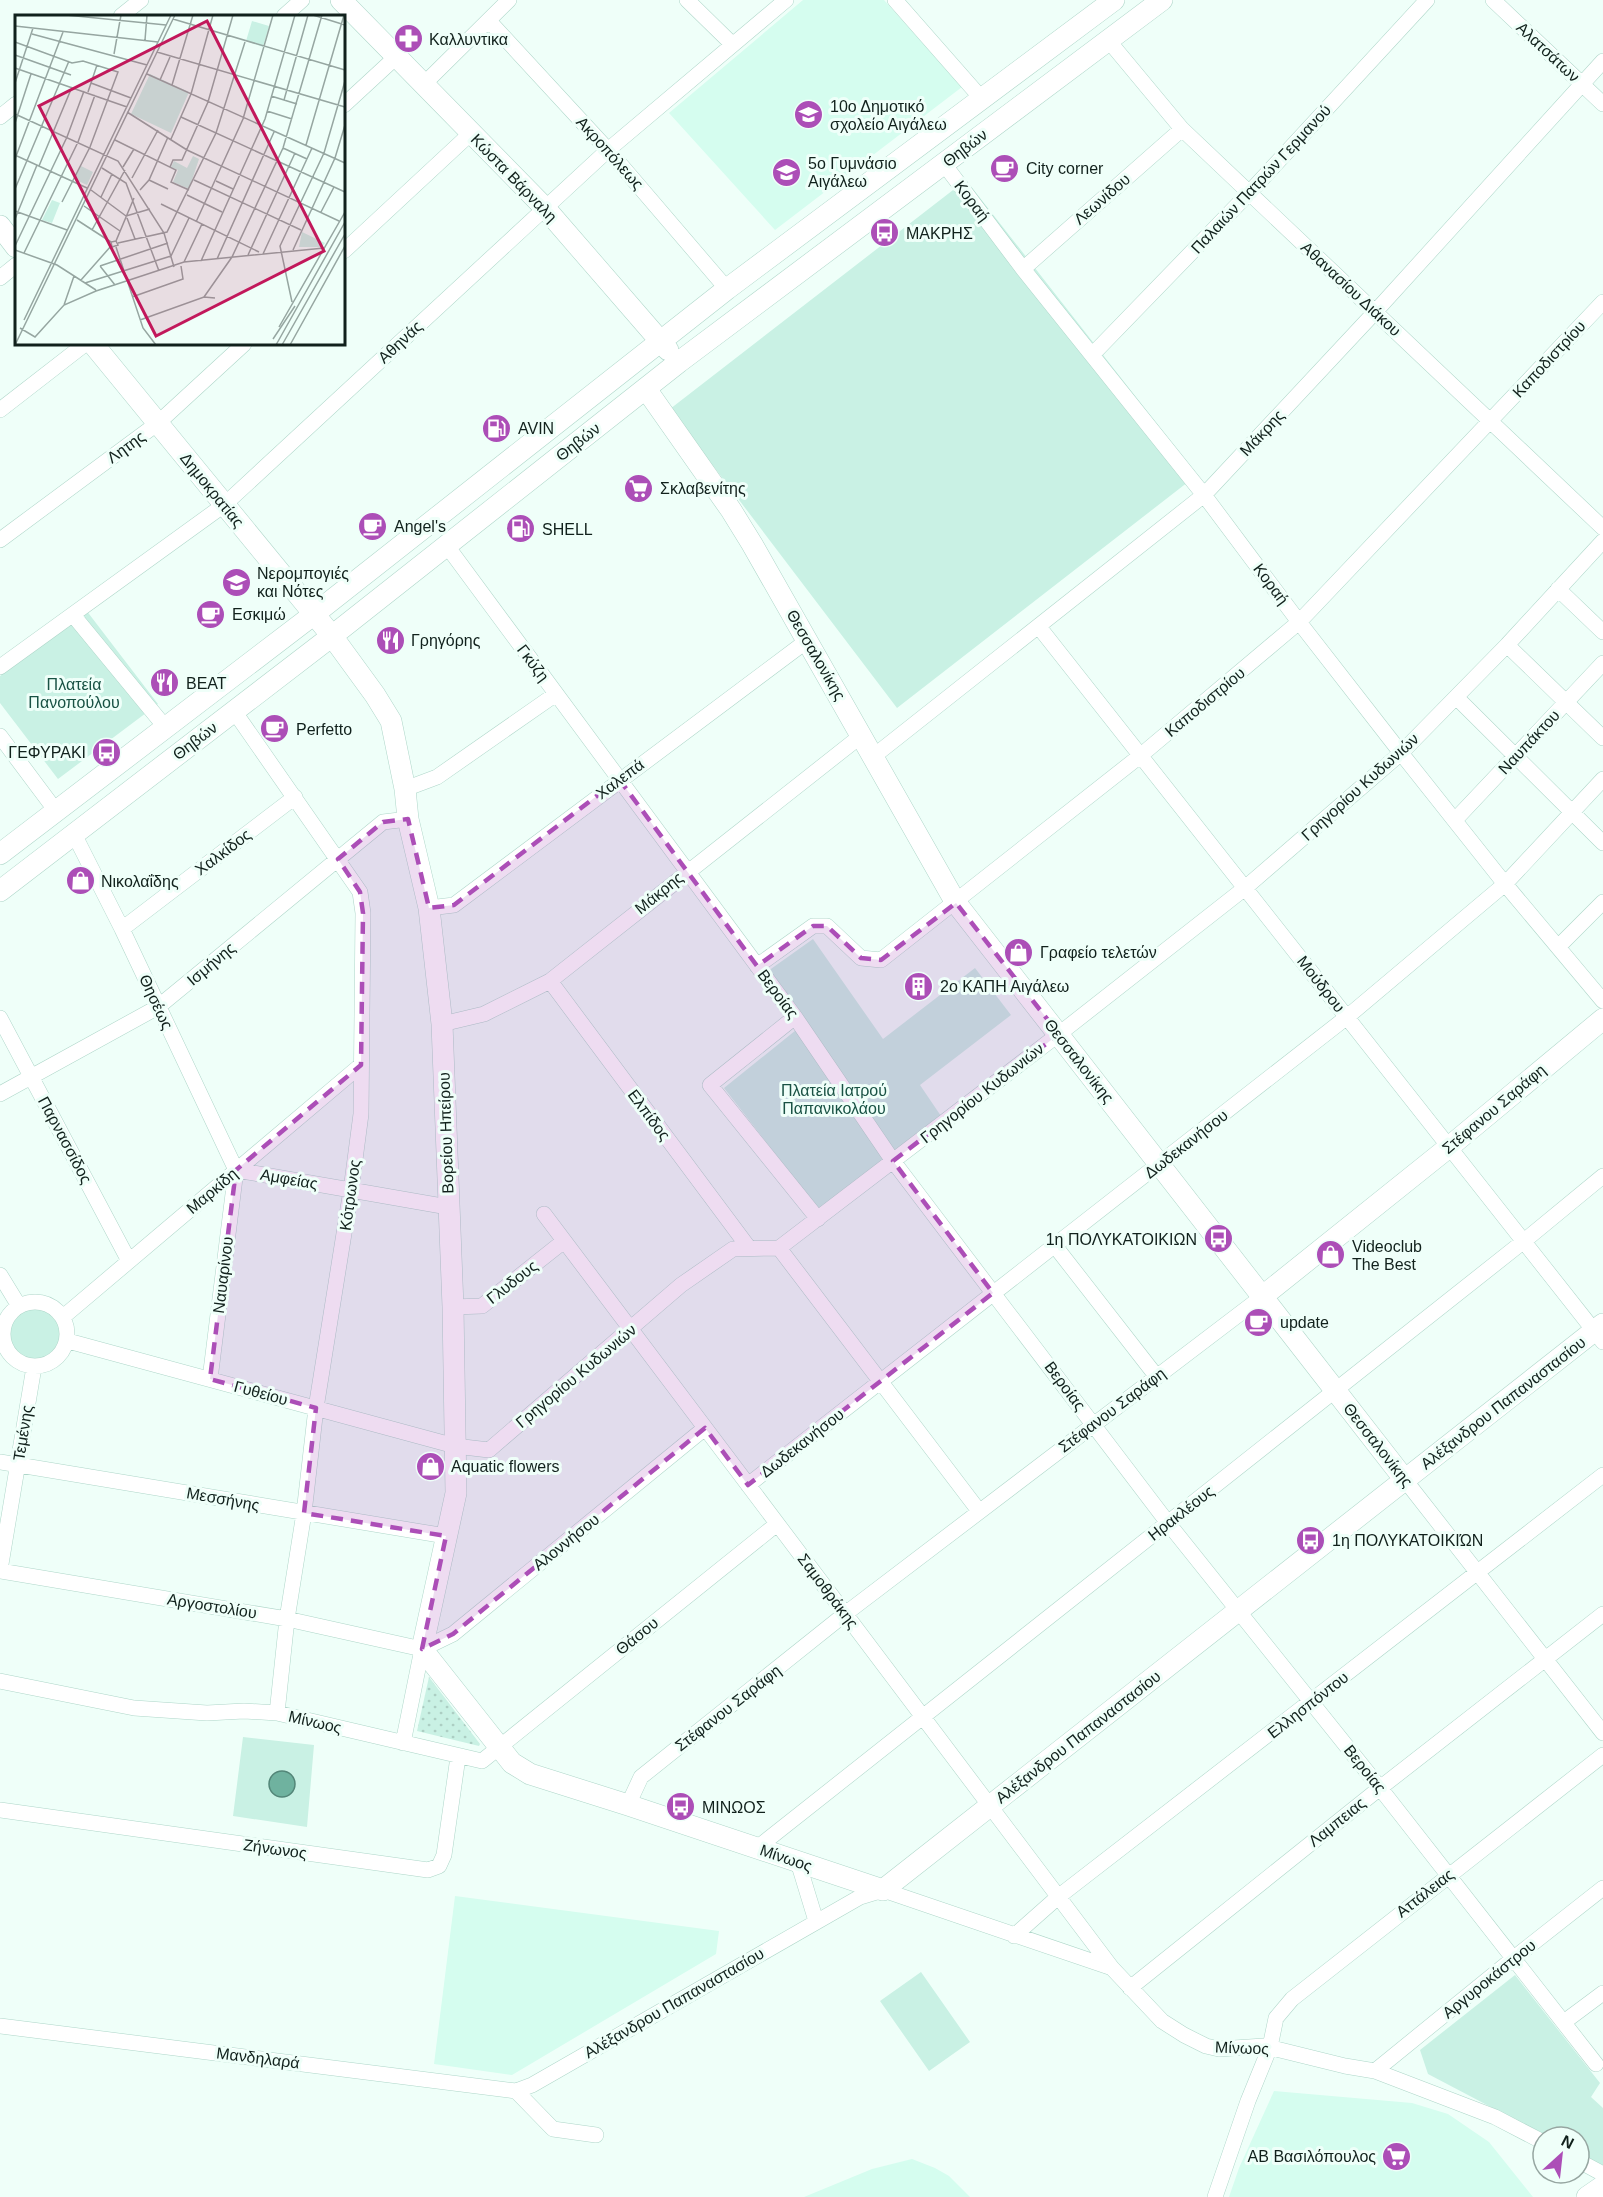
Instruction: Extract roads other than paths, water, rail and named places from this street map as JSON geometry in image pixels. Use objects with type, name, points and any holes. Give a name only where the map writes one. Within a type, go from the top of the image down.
[{"type":"street","points":[[122,15],[141,0]]},
{"type":"street","points":[[285,15],[302,0]]},
{"type":"street","name":"Κώστα Βάρναλη","points":[[341,0],[545,208],[679,363]]},
{"type":"street","points":[[424,84],[509,0]]},
{"type":"street","points":[[687,0],[732,44]]},
{"type":"street","name":"Αθηνάς","points":[[0,667],[224,505],[608,150],[786,0]]},
{"type":"street","points":[[895,0],[982,99]]},
{"type":"street","name":"Θηβών","points":[[0,854],[314,615],[727,289],[1114,0]]},
{"type":"street","name":"Θηβών","points":[[0,891],[333,636],[679,363],[1162,0]]},
{"type":"street","name":"Παλαιών Πατρών Γερμανού","points":[[1092,355],[1249,193],[1427,0]]},
{"type":"street","name":"Αλατσάτων","points":[[1493,0],[1603,104]]},
{"type":"street","name":"Ακροπόλεως","points":[[489,21],[608,150],[727,289]]},
{"type":"street","name":"Αθανασίου Διάκου","points":[[1108,40],[1182,129],[1603,528]]},
{"type":"street","points":[[345,104],[396,57]]},
{"type":"street","name":"Μάκρης","points":[[874,756],[1204,495],[1375,312],[1603,61]]},
{"type":"street","points":[[0,117],[15,105]]},
{"type":"street","name":"Λεωνίδου","points":[[1023,269],[1182,129]]},
{"type":"street","points":[[345,250],[470,134]]},
{"type":"street","name":"Κοραή","points":[[944,164],[1023,269],[1204,495],[1401,753],[1603,1001]]},
{"type":"street","points":[[0,226],[15,246]]},
{"type":"street","points":[[0,278],[15,266]]},
{"type":"street","name":"Καποδιστρίου","points":[[756,966],[813,926],[827,926],[861,958],[881,960],[956,903],[1140,756],[1299,622],[1603,302]]},
{"type":"street","points":[[646,389],[661,341]]},
{"type":"street","points":[[0,410],[84,345]]},
{"type":"street","name":"Δημοκρατίας","points":[[94,345],[333,636]]},
{"type":"street","name":"Λητης","points":[[0,540],[158,423],[243,345]]},
{"type":"street","name":"Θεσσαλονίκης","points":[[646,389],[731,510],[862,735],[956,903],[1603,1733]]},
{"type":"street","name":"Γρηγορίου Κυδωνιών","points":[[455,1446],[489,1450],[681,1285],[733,1249],[780,1248],[1245,888],[1401,753],[1507,645],[1603,541]]},
{"type":"street","name":"Γκύζη","points":[[447,546],[619,779]]},
{"type":"street","points":[[1558,589],[1603,633]]},
{"type":"street","points":[[73,615],[166,728]]},
{"type":"street","name":"Μούδρου","points":[[1039,627],[1449,1147],[1600,1332]]},
{"type":"street","name":"Βορείου Ηπείρου","points":[[333,636],[391,721],[405,789],[408,819],[429,908],[442,1024],[453,1307],[456,1493],[403,1743]]},
{"type":"street","name":"Χαλεπά","points":[[429,908],[454,905],[807,640]]},
{"type":"street","points":[[1507,645],[1603,738]]},
{"type":"street","name":"Ναυπάκτου","points":[[1455,820],[1603,663]]},
{"type":"street","points":[[405,789],[437,777],[556,694]]},
{"type":"street","points":[[1456,697],[1603,843]]},
{"type":"street","name":"Κότρωνος","points":[[234,711],[360,892],[363,914],[361,1114],[316,1408],[277,1713]]},
{"type":"street","name":"Μάκρης","points":[[442,1024],[484,1014],[550,981],[862,735]]},
{"type":"street","points":[[0,736],[56,811]]},
{"type":"street","name":"Βεροίας","points":[[619,779],[795,1017],[893,1161],[993,1293],[1168,1523],[1380,1788],[1596,2064]]},
{"type":"street","name":"Δωδεκανήσου","points":[[748,1485],[1347,1017],[1506,884],[1603,779]]},
{"type":"street","name":"Χαλκίδος","points":[[122,929],[295,797]]},
{"type":"street","name":"Ισμήνης","points":[[0,1094],[158,1007],[383,822],[408,819]]},
{"type":"street","name":"Θησέως","points":[[74,834],[122,929],[236,1170]]},
{"type":"street","points":[[1558,947],[1603,902]]},
{"type":"street","name":"Ελπίδος","points":[[550,981],[748,1248]]},
{"type":"street","points":[[795,1017],[710,1085],[818,1219]]},
{"type":"street","name":"Παρνασσίδος","points":[[0,1018],[129,1261]]},
{"type":"street","name":"Στέφανου Σαράφη","points":[[628,1804],[641,1777],[845,1614],[1263,1296],[1449,1147],[1603,1019]]},
{"type":"street","name":"Μαρκίδη","points":[[63,1317],[361,1065]]},
{"type":"street","name":"Αμφείας","points":[[236,1170],[448,1207]]},
{"type":"street","name":"Ναυαρίνου","points":[[210,1379],[236,1170]]},
{"type":"street","name":"Ηρακλέους","points":[[758,1848],[1603,1176]]},
{"type":"street","name":"Σαμοθράκης","points":[[544,1214],[1112,1968]]},
{"type":"street","name":"Γλυδους","points":[[453,1307],[482,1306],[564,1241]]},
{"type":"street","points":[[1054,1246],[1157,1377]]},
{"type":"street","points":[[780,1248],[979,1511]]},
{"type":"street","points":[[0,1275],[18,1306]]},
{"type":"street","points":[[30,1302],[41,1302],[51,1306],[63,1317],[68,1329],[65,1350],[58,1359],[46,1365],[34,1367],[22,1364],[9,1354],[2,1343],[5,1323],[10,1313],[18,1306],[30,1302]]},
{"type":"street","name":"Αλέξανδρου Παπαναστασίου","points":[[516,2091],[532,2085],[816,1921],[860,1897],[883,1890],[1405,1480],[1600,1332]]},
{"type":"street","name":"Γυθείου","points":[[68,1341],[455,1446]]},
{"type":"street","name":"Τεμένης","points":[[0,1570],[34,1367]]},
{"type":"street","name":"Αλοννήσου","points":[[422,1649],[453,1634],[705,1428]]},
{"type":"street","name":"Μεσσήνης","points":[[0,1462],[446,1536]]},
{"type":"street","name":"Ελλησπόντου","points":[[1014,1936],[1058,1897],[1603,1475]]},
{"type":"street","name":"Θάσου","points":[[498,1747],[777,1524]]},
{"type":"street","name":"Αργοστολίου","points":[[0,1570],[288,1619],[422,1649]]},
{"type":"street","name":"Λαμπειας","points":[[1130,1988],[1380,1788],[1603,1614]]},
{"type":"street","points":[[422,1649],[498,1747]]},
{"type":"street","name":"Μίνωος","points":[[0,1681],[134,1708],[207,1713],[244,1711],[277,1713],[482,1761],[498,1747],[512,1763],[530,1774],[628,1804],[1112,1968],[1162,2021],[1196,2042],[1219,2049],[1270,2047],[1376,2071],[1495,2117],[1531,2136]]},
{"type":"street","name":"Αττάλειας","points":[[1215,2197],[1248,2101],[1270,2047],[1276,2018],[1292,1999],[1603,1755]]},
{"type":"street","name":"Ζήνωνος","points":[[0,1810],[428,1870],[439,1866],[444,1855],[458,1757]]},
{"type":"street","points":[[798,1862],[816,1921]]},
{"type":"street","name":"Αργυροκάστρου","points":[[1376,2071],[1603,1888]]},
{"type":"street","points":[[1564,2022],[1603,1993]]},
{"type":"street","name":"Μανδηλαρά","points":[[0,2026],[516,2091]]},
{"type":"street","points":[[516,2091],[553,2129],[596,2135]]},
{"type":"street","points":[[1587,2197],[1603,2186]]},
{"type":"place","name":"Καλλυντικα","points":[[408,39]]},
{"type":"place","name":"10ο Δημοτικό σχολείο Αιγάλεω","points":[[809,115]]},
{"type":"place","name":"City corner","points":[[1005,168]]},
{"type":"place","name":"5ο Γυμνάσιο Αιγάλεω","points":[[787,172]]},
{"type":"place","name":"ΜΑΚΡΗΣ","points":[[885,233]]},
{"type":"place","name":"AVIN","points":[[497,428]]},
{"type":"place","name":"Σκλαβενίτης","points":[[639,488]]},
{"type":"place","name":"Angel's","points":[[373,526]]},
{"type":"place","name":"SHELL","points":[[521,529]]},
{"type":"place","name":"Νερομπογιές και Νότες","points":[[236,582]]},
{"type":"place","name":"Εσκιμώ","points":[[211,614]]},
{"type":"place","name":"Γρηγόρης","points":[[390,640]]},
{"type":"place","name":"ΒΕΑΤ","points":[[165,683]]},
{"type":"place","name":"Perfetto","points":[[275,729]]},
{"type":"place","name":"ΓΕΦΥΡΑΚΙ","points":[[107,752]]},
{"type":"place","name":"Νικολαΐδης","points":[[80,881]]},
{"type":"place","name":"Γραφείο τελετών","points":[[1019,952]]},
{"type":"place","name":"2ο ΚΑΠΗ Αιγάλεω","points":[[919,986]]},
{"type":"place","name":"1η ΠΟΛΥΚΑΤΟΙΚΙΩΝ","points":[[1218,1239]]},
{"type":"place","name":"Videoclub The Best","points":[[1331,1255]]},
{"type":"place","name":"update","points":[[1259,1322]]},
{"type":"place","name":"Aquatic flowers","points":[[430,1466]]},
{"type":"place","name":"1η ΠΟΛΥΚΑΤΟΙΚΙΏΝ","points":[[1311,1540]]},
{"type":"place","name":"ΜΙΝΩΟΣ","points":[[681,1807]]},
{"type":"place","name":"ΑΒ Βασιλόπουλος","points":[[1397,2156]]},
{"type":"park label","name":"Πλατεία Πανοπούλου","points":[[74,693]]},
{"type":"park label","name":"Πλατεία Ιατρού Παπανικολάου","points":[[834,1099]]}]
